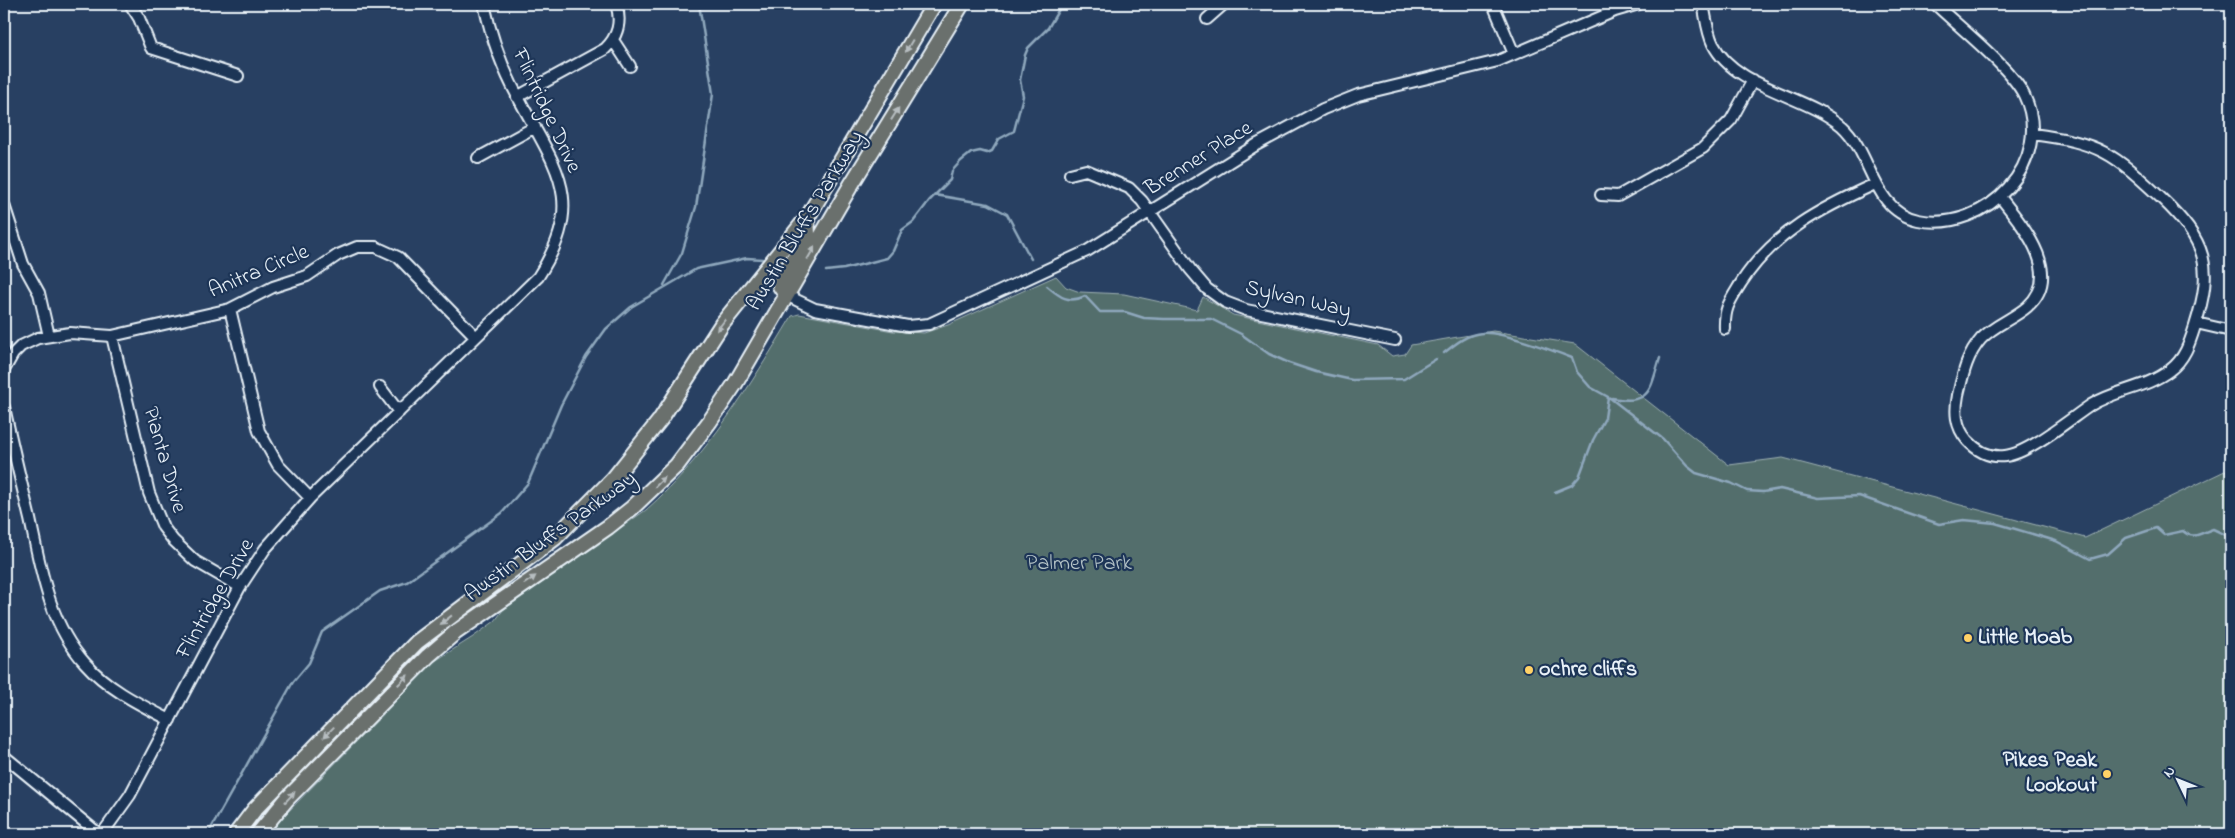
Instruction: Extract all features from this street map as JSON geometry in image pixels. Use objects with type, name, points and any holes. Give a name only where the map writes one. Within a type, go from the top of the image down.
[{"type":"main road","name":"Austin Bluffs Parkway","points":[[236,834],[282,781],[400,658],[434,629],[547,544],[607,485],[660,420],[722,324],[792,240],[807,218],[934,4]]},
{"type":"main road","name":"Austin Bluffs Parkway","points":[[258,834],[287,800],[428,656],[456,632],[608,527],[632,508],[677,465],[735,384],[786,295],[962,4]]},
{"type":"main road","points":[[786,295],[780,286],[781,280],[808,234],[807,218]]},
{"type":"street","points":[[130,4],[139,18],[151,48],[238,76]]},
{"type":"street","name":"Flintridge Drive","points":[[101,834],[130,796],[240,587],[276,535],[310,498],[538,277],[549,260],[558,240],[563,221],[563,197],[560,175],[553,159],[517,96],[493,39],[484,4]]},
{"type":"street","points":[[517,96],[604,49],[613,40],[619,24],[616,4]]},
{"type":"street","points":[[1207,19],[1224,4]]},
{"type":"street","points":[[1493,4],[1514,54]]},
{"type":"street","name":"Brenner Place","points":[[786,295],[815,309],[908,326],[929,324],[1087,251],[1256,145],[1323,108],[1358,95],[1498,61],[1615,11],[1639,4]]},
{"type":"street","points":[[1703,4],[1710,37],[1720,56],[1737,71],[1816,110],[1842,126],[1856,145],[1875,184],[1894,208],[1909,217],[1926,221],[1961,218],[2000,197],[2021,171],[2031,148],[2032,134],[2028,103],[2012,77],[1935,4]]},
{"type":"street","points":[[613,40],[630,66]]},
{"type":"street","points":[[1600,195],[1618,196],[1703,148],[1730,120],[1754,80]]},
{"type":"street","points":[[478,158],[534,127]]},
{"type":"street","points":[[2000,197],[2018,220],[2032,244],[2039,258],[2043,275],[2039,292],[2034,300],[2026,308],[1987,333],[1975,347],[1964,367],[1956,405],[1957,424],[1967,440],[1980,452],[1997,456],[2017,453],[2093,404],[2164,374],[2173,368],[2186,351],[2204,297],[2206,274],[2197,242],[2183,220],[2131,169],[2099,148],[2076,140],[2032,134]]},
{"type":"street","name":"Sylvan Way","points":[[1070,174],[1086,170],[1121,183],[1135,193],[1199,280],[1225,302],[1246,310],[1395,340]]},
{"type":"street","points":[[1725,329],[1724,312],[1729,302],[1753,266],[1775,242],[1828,205],[1875,184]]},
{"type":"street","points":[[4,205],[23,264],[39,292],[49,336]]},
{"type":"street","name":"Anitra Circle","points":[[4,370],[13,354],[21,346],[38,338],[70,333],[112,336],[230,309],[272,287],[313,273],[348,249],[368,246],[384,249],[398,257],[476,337]]},
{"type":"street","points":[[230,309],[259,431],[278,465],[310,498]]},
{"type":"street","points":[[2196,323],[2231,331]]},
{"type":"street","name":"Pianta Drive","points":[[112,336],[149,493],[163,527],[173,540],[195,561],[240,587]]},
{"type":"street","points":[[380,386],[399,412]]},
{"type":"street","points":[[4,407],[44,582],[58,622],[76,651],[97,675],[123,695],[170,720]]},
{"type":"street","points":[[4,756],[101,834]]},
{"type":"green space","name":"Palmer Park","points":[[1056,276],[1066,287],[1080,292],[1124,294],[1197,310],[1203,297],[1233,315],[1378,345],[1392,356],[1405,354],[1411,345],[1493,331],[1575,344],[1729,465],[1783,458],[2085,538],[2231,468],[2231,834],[269,834],[284,816],[435,661],[473,637],[495,621],[503,610],[646,510],[668,489],[708,443],[744,394],[792,316],[799,314],[893,331],[924,333],[948,325]]},
{"type":"waterway","points":[[664,285],[682,253],[696,207],[713,94],[699,4]]},
{"type":"waterway","points":[[826,271],[844,269],[887,258],[893,251],[902,230],[913,222],[929,201],[950,180],[952,171],[961,161],[971,153],[980,151],[987,153],[992,151],[999,139],[1014,131],[1023,96],[1020,80],[1025,55],[1028,48],[1048,28],[1062,4]]},
{"type":"waterway","points":[[935,195],[988,204],[1007,214],[1031,259]]},
{"type":"waterway","points":[[208,834],[293,682],[309,663],[322,632],[380,591],[407,582],[502,513],[528,483],[561,405],[586,357],[606,329],[631,307],[696,269],[747,258],[762,259]]},
{"type":"waterway","points":[[1047,286],[1064,298],[1074,299],[1085,296],[1100,312],[1125,312],[1144,318],[1211,319],[1241,334],[1269,354],[1289,363],[1316,372],[1352,380],[1404,379],[1436,359]]},
{"type":"waterway","points":[[1444,353],[1466,337],[1490,333],[1527,342],[1572,358],[1577,372],[1590,387],[1610,398],[1663,439],[1687,466],[1696,473],[1731,483],[1747,491],[1763,492],[1780,489],[1818,498],[1859,496],[1939,524],[1964,520],[1995,523],[2056,541],[2090,559],[2108,554],[2126,538],[2156,528],[2164,535],[2183,531],[2194,536],[2213,529],[2228,536],[2231,533]]},
{"type":"waterway","points":[[1612,398],[1635,399],[1647,393],[1660,358]]},
{"type":"waterway","points":[[1555,492],[1572,485],[1579,477],[1593,440],[1605,418],[1608,397]]},
{"type":"place","name":"Little Moab","points":[[1968,638]]},
{"type":"place","name":"ochre cliffs","points":[[1529,670]]},
{"type":"place","name":"Pikes Peak Lookout","points":[[2107,774]]}]
